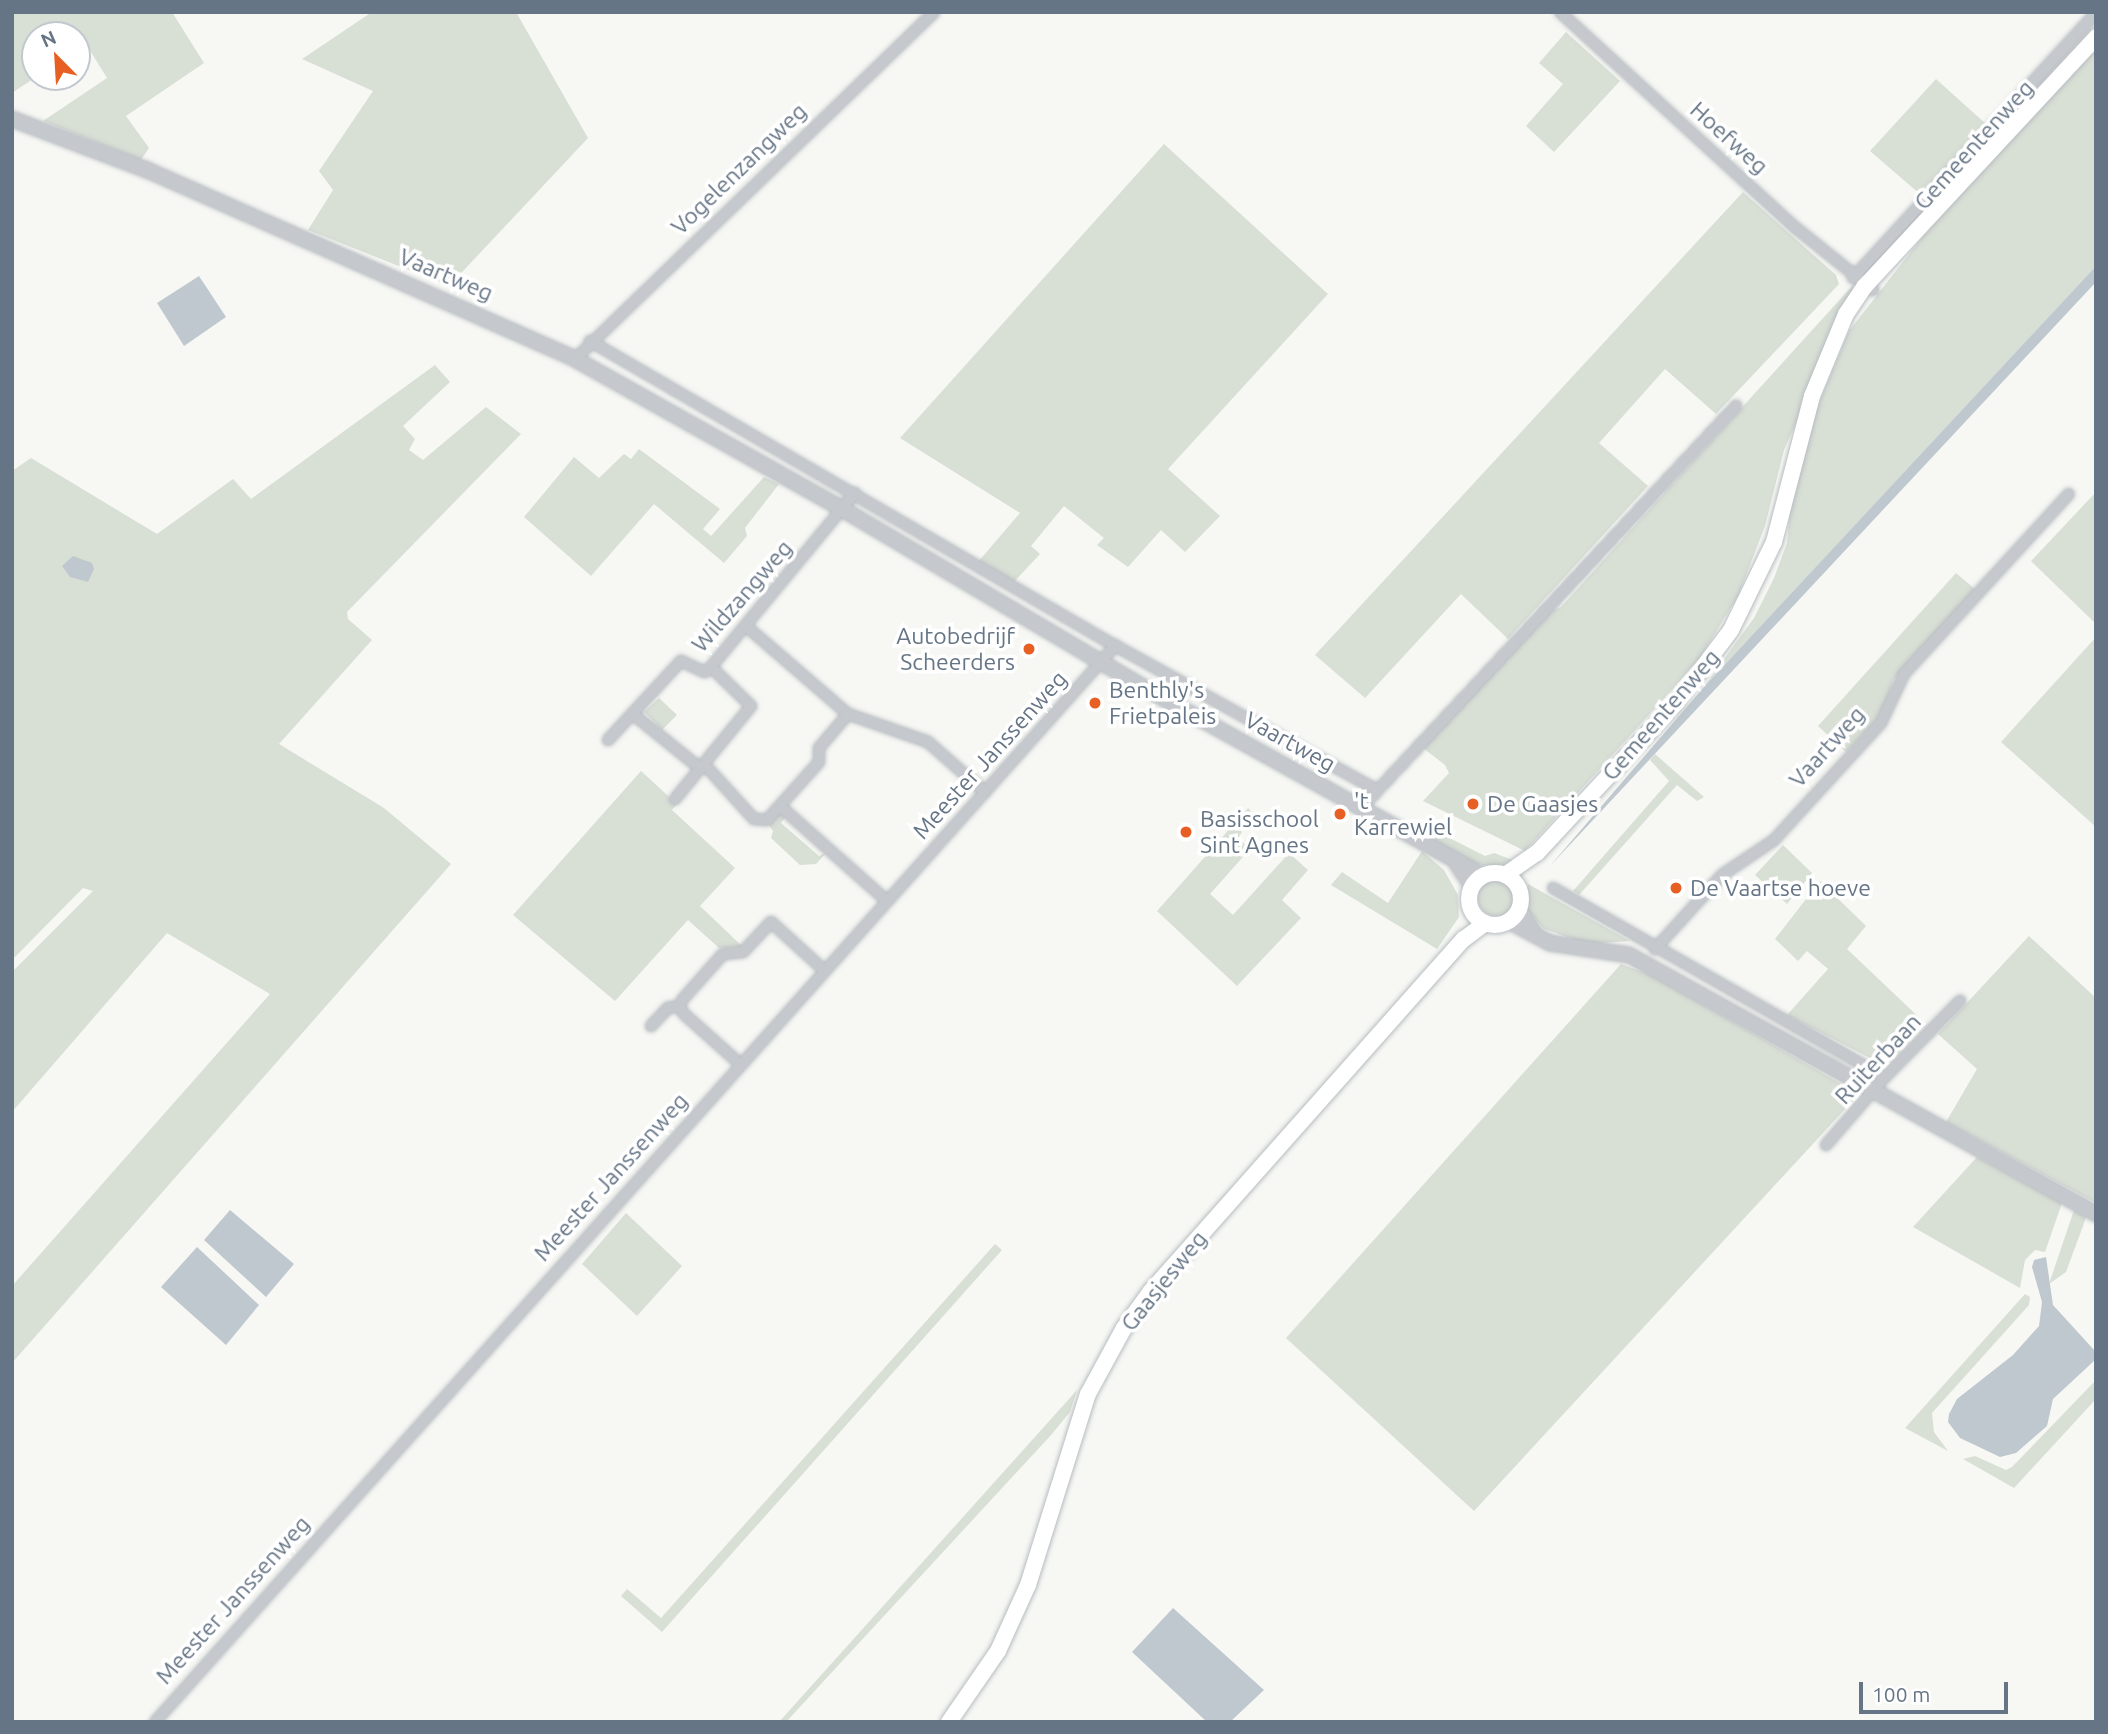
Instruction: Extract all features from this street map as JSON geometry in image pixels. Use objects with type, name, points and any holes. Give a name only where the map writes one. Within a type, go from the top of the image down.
[{"type":"main road","name":"Gemeentenweg","points":[[1505,875],[1537,853],[1682,695],[1731,630],[1774,542],[1812,397],[1864,285],[1898,252],[2096,37]]},
{"type":"main road","name":"Gemeentenweg","points":[[1518,887],[1537,853]]},
{"type":"main road","points":[[1505,875],[1518,887],[1514,915],[1479,918],[1469,900],[1478,881],[1505,875]]},
{"type":"main road","name":"Gaasjesweg","points":[[949,1722],[998,1651],[1028,1585],[1088,1394],[1124,1328],[1151,1291],[1464,939],[1479,918]]},
{"type":"street","name":"Vogelenzangweg","points":[[575,359],[590,341],[934,12]]},
{"type":"street","name":"Hoefweg","points":[[1560,12],[1864,285]]},
{"type":"street","name":"Gemeentenweg","points":[[1864,285],[2096,13]]},
{"type":"street","name":"Vaartweg","points":[[12,119],[147,170],[575,359],[844,510],[1102,662],[1363,806],[1456,863],[1478,881]]},
{"type":"street","name":"Vaartweg","points":[[590,341],[1116,645],[1377,790]]},
{"type":"street","points":[[1363,806],[1736,406]]},
{"type":"street","points":[[844,510],[855,493]]},
{"type":"street","name":"Vaartweg","points":[[1650,967],[1657,950],[1721,875],[1774,839],[1881,723],[1904,674],[2069,494]]},
{"type":"street","name":"Wildzangweg","points":[[608,740],[681,662],[705,672],[711,667],[844,510]]},
{"type":"street","points":[[746,626],[848,714],[928,742],[985,792]]},
{"type":"street","points":[[1102,662],[1116,645]]},
{"type":"street","name":"Meester Janssenweg","points":[[155,1722],[740,1064],[1102,662]]},
{"type":"street","points":[[675,799],[751,706],[711,667]]},
{"type":"street","points":[[633,714],[734,792],[736,802],[762,821],[780,806],[820,762],[819,748],[848,714]]},
{"type":"street","points":[[780,806],[887,901]]},
{"type":"street","points":[[1553,888],[1657,950],[1885,1077]]},
{"type":"street","points":[[1514,915],[1535,934],[1569,948],[1612,950],[1650,967],[2096,1214]]},
{"type":"street","points":[[651,1026],[668,1008],[678,1006],[723,954],[743,952],[771,922],[824,970]]},
{"type":"street","name":"Ruiterbaan","points":[[1826,1145],[1885,1077],[1960,1001]]},
{"type":"street","points":[[678,1006],[740,1064]]},
{"type":"shaded area","points":[[12,12],[172,12],[204,63],[126,116],[149,148],[141,160],[43,121],[107,78],[91,52],[91,21],[21,21],[21,87],[12,93]]},
{"type":"shaded area","points":[[372,12],[516,12],[588,138],[449,286],[308,230],[333,190],[319,171],[373,91],[302,59]]},
{"type":"shaded area","points":[[1566,32],[1620,81],[1554,152],[1526,126],[1563,84],[1539,63]]},
{"type":"shaded area","points":[[2096,46],[2096,266],[1703,688],[1754,618],[1774,578],[1787,543],[1791,497],[1807,431],[1849,331],[1924,235]]},
{"type":"shaded area","points":[[1936,79],[1986,124],[1921,195],[1870,151]]},
{"type":"shaded area","points":[[1164,144],[1328,294],[1168,469],[1220,516],[1185,552],[1161,530],[1128,567],[1097,545],[1104,538],[1064,506],[1031,546],[1040,554],[1014,582],[978,562],[1020,513],[900,438]]},
{"type":"shaded area","points":[[1743,192],[1836,275],[1839,284],[1716,414],[1665,369],[1599,443],[1648,486],[1508,639],[1461,594],[1365,698],[1315,655]]},
{"type":"shaded area","points":[[2096,266],[2096,282],[1550,866],[1703,688]]},
{"type":"shaded area","points":[[199,276],[226,317],[184,346],[157,303]]},
{"type":"shaded area","points":[[1853,285],[1854,295],[1784,450],[1765,526],[1738,596],[1698,661],[1525,851],[1423,801],[1449,773],[1445,765],[1423,748],[1548,612],[1561,607]]},
{"type":"shaded area","points":[[435,365],[450,382],[403,426],[415,439],[409,450],[423,460],[486,407],[521,434],[347,612],[348,619],[372,640],[279,744],[384,808],[451,864],[12,1363],[12,1286],[270,994],[167,933],[12,1112],[12,972],[93,891],[83,888],[12,960],[12,471],[31,458],[157,534],[233,479],[251,499]]},
{"type":"shaded area","points":[[639,449],[720,509],[703,529],[711,536],[764,477],[779,484],[745,528],[747,536],[724,563],[654,504],[591,576],[524,517],[574,457],[599,478],[624,454],[631,459]]},
{"type":"shaded area","points":[[2096,492],[2096,624],[2031,561]]},
{"type":"shaded area","points":[[73,556],[92,563],[94,569],[88,582],[70,577],[62,566]]},
{"type":"shaded area","points":[[1956,573],[1976,590],[1893,680],[1883,713],[1846,752],[1818,726]]},
{"type":"shaded area","points":[[2096,637],[2096,827],[2001,742]]},
{"type":"shaded area","points":[[659,698],[677,715],[662,730],[644,712]]},
{"type":"shaded area","points":[[1655,754],[1704,797],[1697,801],[1677,785],[1579,895],[1573,891],[1669,781],[1650,760]]},
{"type":"shaded area","points":[[641,771],[677,804],[672,810],[735,868],[700,906],[743,947],[719,948],[688,920],[615,1001],[513,915]]},
{"type":"shaded area","points":[[1248,808],[1251,811],[1237,828],[1242,832],[1238,838],[1250,849],[1210,894],[1233,915],[1289,853],[1308,870],[1282,900],[1301,918],[1237,986],[1157,911]]},
{"type":"shaded area","points":[[779,814],[786,816],[781,823],[819,856],[827,852],[816,864],[800,865],[771,838],[773,831],[768,824]]},
{"type":"shaded area","points":[[1418,822],[1485,856],[1494,853],[1515,861],[1499,867],[1467,863],[1415,828]]},
{"type":"shaded area","points":[[1783,845],[1812,873],[1787,904],[1755,875]]},
{"type":"shaded area","points":[[1422,851],[1444,870],[1458,895],[1459,917],[1437,949],[1331,885],[1342,872],[1388,903]]},
{"type":"shaded area","points":[[1496,880],[1509,885],[1514,898],[1509,911],[1496,916],[1483,911],[1478,898],[1483,885]]},
{"type":"shaded area","points":[[1820,881],[1866,926],[1847,949],[1927,1025],[1885,1066],[1787,1015],[1828,969],[1807,951],[1798,961],[1775,939]]},
{"type":"shaded area","points":[[1528,884],[1630,941],[1588,944],[1544,929],[1525,907]]},
{"type":"shaded area","points":[[2029,936],[2096,998],[2096,1203],[1946,1122],[1977,1069],[1938,1034]]},
{"type":"shaded area","points":[[1621,964],[1651,975],[1859,1094],[1474,1511],[1286,1338]]},
{"type":"shaded area","points":[[1977,1157],[2062,1203],[2045,1252],[2035,1250],[2025,1260],[2020,1288],[1913,1227]]},
{"type":"shaded area","points":[[230,1210],[294,1264],[266,1297],[204,1240]]},
{"type":"shaded area","points":[[2074,1210],[2086,1217],[2083,1226],[2066,1272],[2049,1284]]},
{"type":"shaded area","points":[[626,1213],[682,1266],[637,1316],[582,1264]]},
{"type":"shaded area","points":[[995,1244],[1002,1250],[662,1632],[621,1596],[627,1589],[661,1618]]},
{"type":"shaded area","points":[[197,1247],[259,1305],[226,1345],[161,1287]]},
{"type":"shaded area","points":[[2046,1257],[2053,1305],[2095,1351],[2095,1360],[2053,1399],[2047,1426],[2016,1453],[2000,1457],[1960,1438],[1948,1422],[1949,1414],[1957,1399],[2013,1355],[2039,1326],[2042,1302],[2032,1267],[2034,1260]]},
{"type":"shaded area","points":[[2025,1294],[2030,1297],[2029,1305],[1932,1413],[1934,1432],[1948,1451],[1905,1428]]},
{"type":"shaded area","points":[[2096,1380],[2096,1399],[2014,1488],[1963,1459],[1975,1456],[2006,1470],[2012,1467]]},
{"type":"shaded area","points":[[1077,1390],[1070,1412],[1052,1434],[786,1722],[779,1722]]},
{"type":"shaded area","points":[[1173,1608],[1264,1690],[1230,1722],[1207,1722],[1132,1652]]},
{"type":"place","name":"Autobedrijf Scheerders","points":[[1029,649]]},
{"type":"place","name":"Benthly's Frietpaleis","points":[[1095,703]]},
{"type":"place","name":"De Gaasjes","points":[[1473,804]]},
{"type":"place","name":"'t Karrewiel","points":[[1340,814]]},
{"type":"place","name":"Basisschool Sint Agnes","points":[[1186,832]]},
{"type":"place","name":"De Vaartse hoeve","points":[[1676,888]]}]
